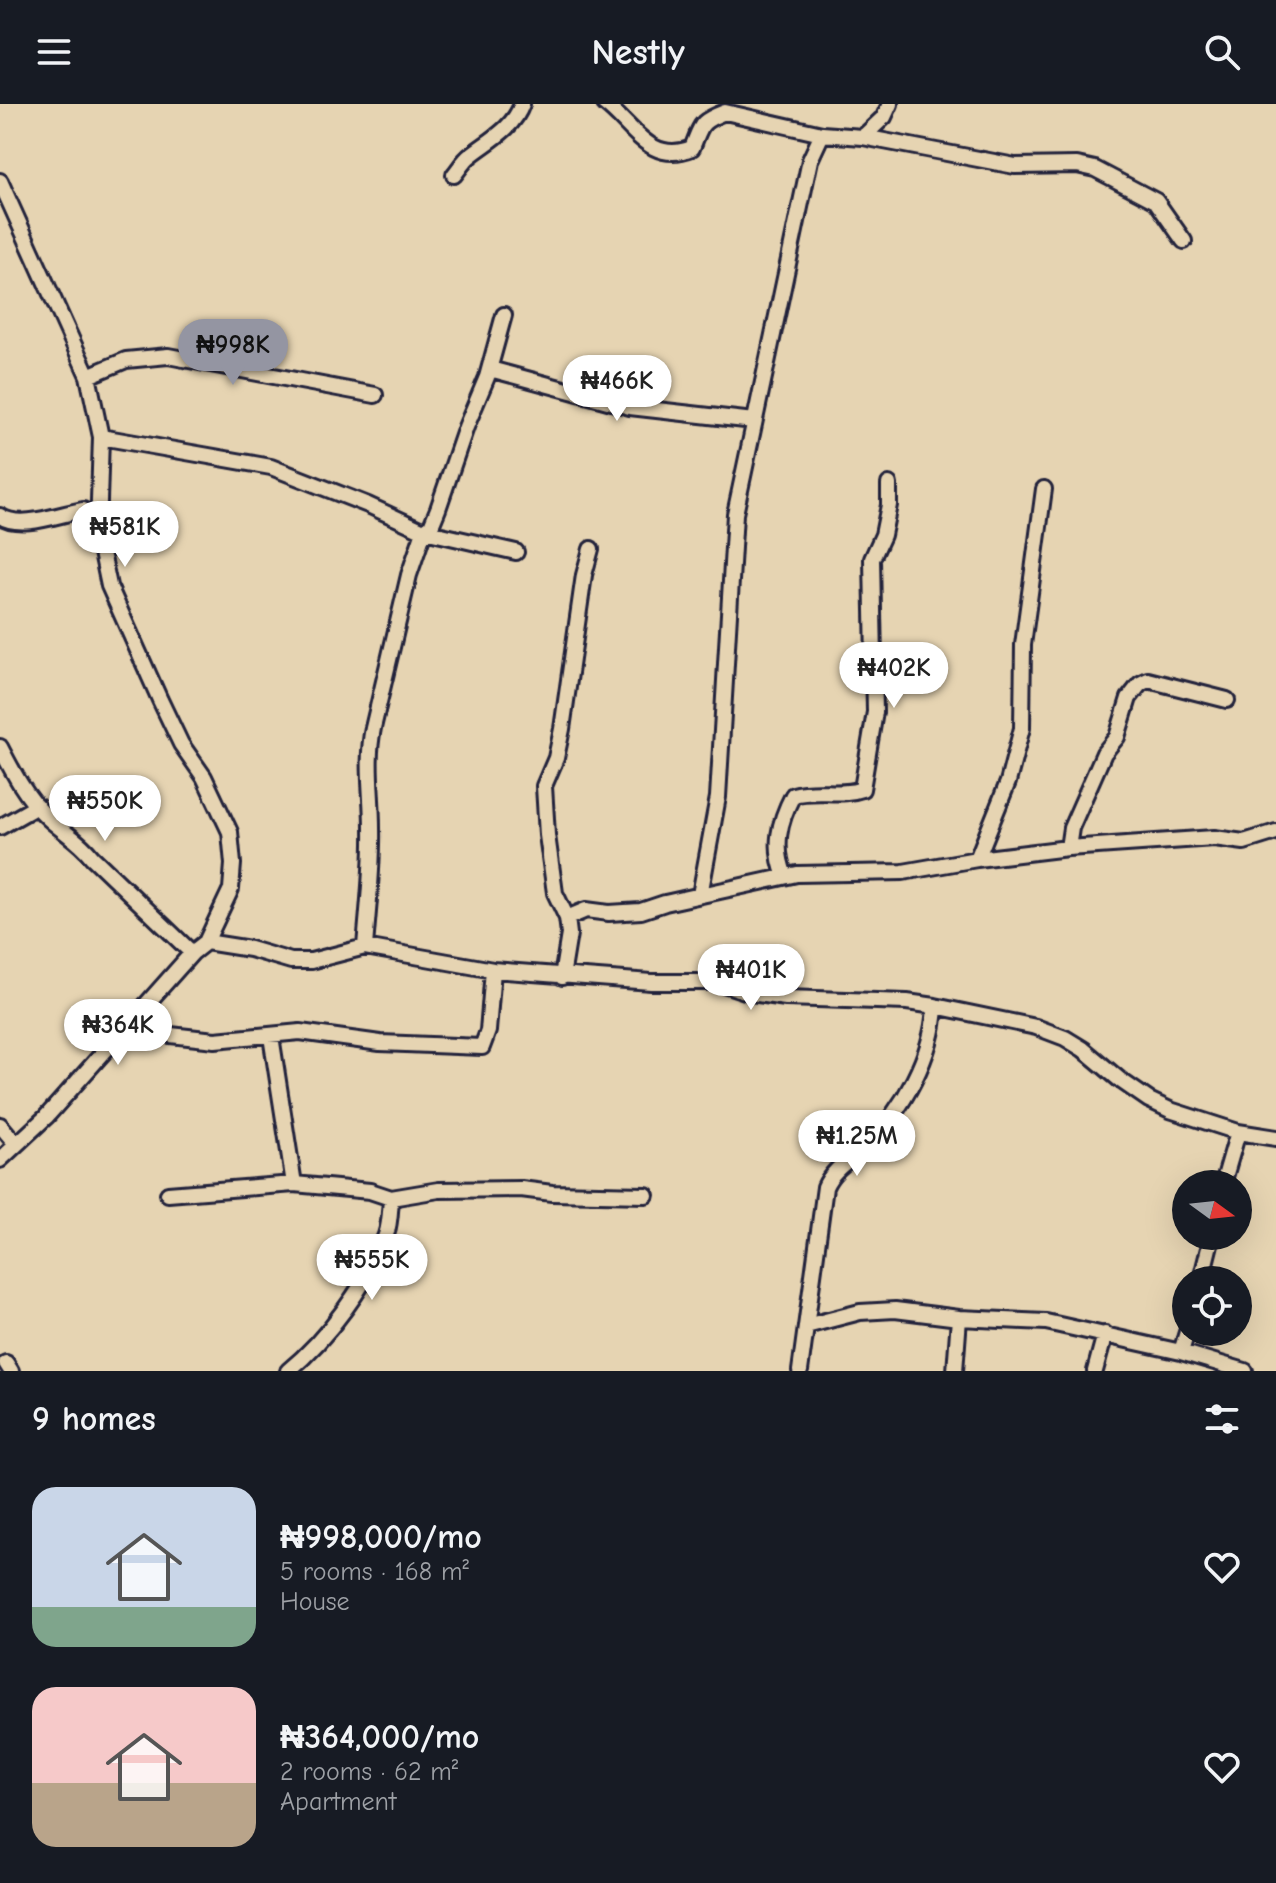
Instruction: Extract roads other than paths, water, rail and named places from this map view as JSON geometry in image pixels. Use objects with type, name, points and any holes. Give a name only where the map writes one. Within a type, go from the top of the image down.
[{"type":"street","points":[[454,175],[469,156],[497,138],[520,111],[522,104]]},
{"type":"street","points":[[605,104],[635,135],[656,150],[679,153],[692,148],[699,126],[726,108],[822,134],[863,137],[1015,166],[1077,165],[1095,169],[1156,201],[1184,241]]},
{"type":"street","points":[[863,137],[884,117],[890,104]]},
{"type":"street","points":[[700,895],[718,797],[735,514],[810,160],[822,134]]},
{"type":"street","points":[[0,181],[88,376],[101,437],[98,533],[109,586],[170,722],[204,777],[230,832],[233,864],[231,889],[206,942],[192,953],[46,1117],[0,1160]]},
{"type":"street","points":[[365,947],[372,857],[368,753],[409,575],[424,531],[431,526],[438,509],[490,369],[504,315]]},
{"type":"street","points":[[88,376],[126,360],[168,356],[375,395]]},
{"type":"street","points":[[490,369],[630,407],[754,421]]},
{"type":"street","points":[[101,437],[271,467],[424,531],[516,552]]},
{"type":"street","points":[[785,876],[778,858],[779,834],[793,795],[809,790],[850,793],[862,789],[865,780],[875,712],[872,559],[883,535],[889,505],[889,484]]},
{"type":"street","points":[[977,859],[1008,782],[1022,728],[1023,645],[1044,489]]},
{"type":"street","points":[[0,516],[10,522],[21,522],[83,510]]},
{"type":"street","points":[[562,977],[569,934],[567,918],[555,893],[544,786],[556,758],[562,729],[584,575],[591,549]]},
{"type":"street","points":[[1068,848],[1071,828],[1104,753],[1117,737],[1129,698],[1140,684],[1148,680],[1227,700]]},
{"type":"street","points":[[0,747],[20,786],[37,806],[79,841],[192,953]]},
{"type":"street","points":[[0,827],[37,806]]},
{"type":"street","points":[[567,918],[586,910],[609,913],[641,911],[785,876],[903,872],[1068,848],[1214,838],[1244,842],[1276,832]]},
{"type":"street","points":[[206,942],[250,949],[291,961],[311,961],[365,947],[493,970],[651,982],[718,982],[751,993],[786,998],[907,1002],[935,1006],[1036,1027],[1065,1038],[1149,1100],[1170,1110],[1238,1132],[1276,1138]]},
{"type":"street","points":[[126,1030],[215,1040],[300,1032],[380,1043],[482,1047],[488,1031],[493,970]]},
{"type":"street","points":[[800,1371],[825,1187],[835,1171],[869,1142],[903,1097],[925,1056],[935,1006]]},
{"type":"street","points":[[271,1036],[294,1184]]},
{"type":"street","points":[[0,1125],[16,1144]]},
{"type":"street","points":[[1227,1170],[1238,1132]]},
{"type":"street","points":[[168,1194],[294,1184],[370,1191],[391,1198],[439,1190],[521,1189],[552,1193],[646,1195]]},
{"type":"street","points":[[288,1371],[335,1321],[364,1280],[387,1233],[391,1198]]},
{"type":"street","points":[[806,1326],[860,1312],[895,1310],[959,1318],[1046,1322],[1181,1352],[1245,1371]]},
{"type":"street","points":[[955,1371],[959,1318]]},
{"type":"street","points":[[1095,1371],[1105,1334]]},
{"type":"street","points":[[1181,1352],[1183,1346]]}]
